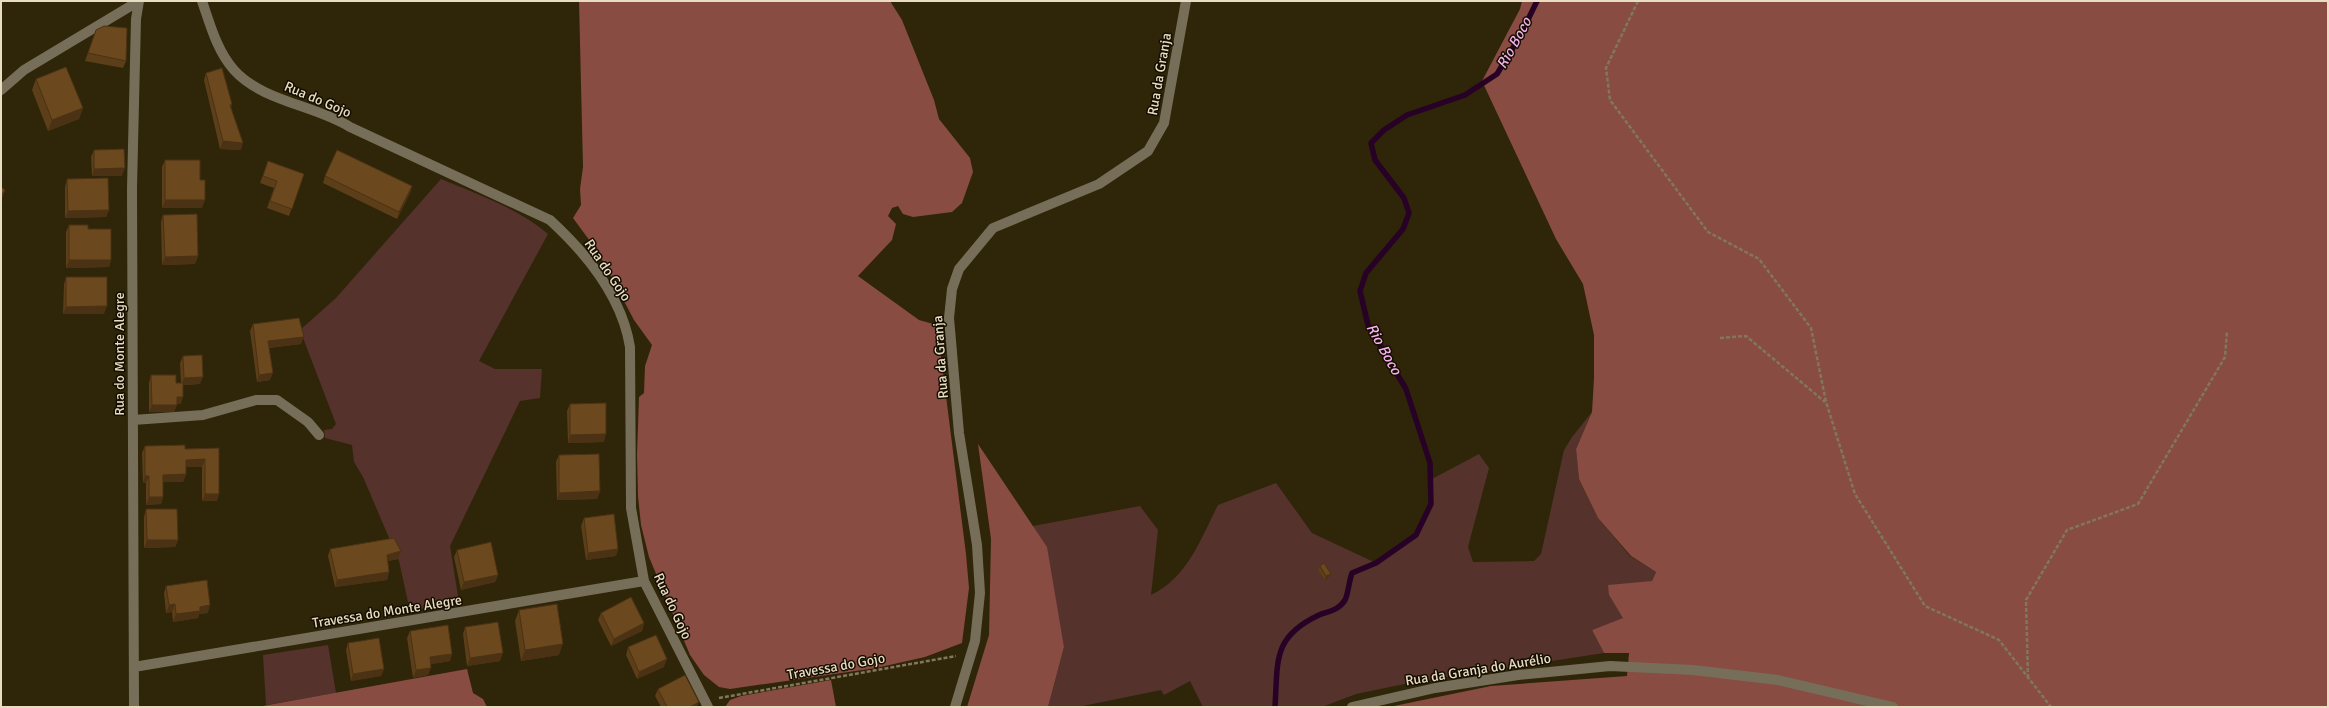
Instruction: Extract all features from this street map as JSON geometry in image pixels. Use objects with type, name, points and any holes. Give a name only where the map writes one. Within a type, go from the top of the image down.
[{"type":"street","points":[[1,90],[24,70],[139,1]]},
{"type":"street","name":"Rua do Monte Alegre","points":[[134,707],[132,188],[136,19],[139,1]]},
{"type":"street","name":"Rua do Gojo","points":[[202,1],[222,52],[233,69],[242,78],[283,99],[335,118],[350,127],[550,220],[568,237],[591,264],[618,309],[628,334],[631,400],[631,508],[644,581],[708,705]]},
{"type":"street","name":"Rua da Granja","points":[[955,707],[975,641],[980,593],[978,565],[960,433],[949,318],[952,289],[959,269],[993,228],[1099,184],[1148,151],[1164,123],[1186,1]]},
{"type":"street","points":[[133,420],[203,415],[256,400],[277,400],[308,422],[319,436]]},
{"type":"street","name":"Travessa do Monte Alegre","points":[[134,667],[644,581]]},
{"type":"street","name":"Rua da Granja do Aurélio","points":[[1352,707],[1421,691],[1495,678],[1610,666],[1693,670],[1778,680],[1893,707]]},
{"type":"path","points":[[1638,1],[1606,68],[1610,100],[1708,232],[1759,259],[1811,328],[1826,402],[1855,494],[1925,606],[1999,640],[2051,707]]},
{"type":"path","points":[[2028,678],[2026,600],[2067,530],[2138,504],[2225,357],[2227,331]]},
{"type":"path","points":[[1720,338],[1746,336],[1826,402]]},
{"type":"path","name":"Travessa do Gojo","points":[[708,705],[723,696],[954,656],[970,658]]},
{"type":"shaded area","points":[[579,1],[890,1],[902,20],[934,100],[939,119],[970,158],[973,172],[962,203],[952,212],[913,217],[903,214],[898,206],[892,208],[888,216],[896,224],[892,240],[858,276],[919,320],[937,325],[969,588],[962,643],[925,657],[876,668],[730,689],[719,687],[704,675],[690,655],[649,557],[641,525],[638,496],[637,454],[639,397],[644,393],[645,366],[652,345],[634,320],[598,252],[573,218],[581,205],[580,189],[583,167]]},
{"type":"shaded area","points":[[1522,1],[2328,1],[2328,707],[1389,707],[1491,686],[1627,676],[1629,653],[1604,653],[1592,630],[1623,618],[1609,595],[1608,585],[1652,581],[1656,572],[1631,556],[1598,518],[1579,479],[1576,449],[1592,412],[1594,378],[1594,335],[1583,284],[1556,239],[1482,81],[1520,9]]},
{"type":"shaded area","points":[[441,179],[510,209],[548,234],[479,361],[495,369],[542,369],[540,398],[520,401],[450,546],[458,596],[462,601],[410,611],[399,561],[363,477],[354,462],[352,445],[325,438],[324,430],[332,429],[336,424],[300,330],[336,298]]},
{"type":"shaded area","points":[[1592,412],[1576,449],[1579,479],[1598,518],[1630,556],[1656,572],[1652,581],[1609,595],[1624,618],[1592,630],[1604,653],[1414,682],[1356,694],[1322,707],[1203,707],[1190,681],[1164,695],[1161,690],[1078,707],[1048,707],[1064,647],[1033,526],[1140,506],[1158,530],[1151,595],[1175,578],[1184,568],[1199,544],[1218,505],[1276,483],[1312,533],[1376,563],[1416,535],[1431,504],[1430,480],[1479,454],[1489,468],[1468,547],[1473,562],[1534,561],[1541,554],[1564,450],[1572,437]]},
{"type":"shaded area","points":[[978,444],[1047,547],[1064,647],[1048,707],[967,707],[989,635],[991,539]]},
{"type":"shaded area","points":[[328,645],[336,693],[266,705],[263,655]]},
{"type":"shaded area","points":[[467,669],[473,693],[483,699],[487,707],[257,707]]},
{"type":"shaded area","points":[[831,680],[836,707],[725,707],[730,700],[741,696]]},
{"type":"building","points":[[104,26],[127,28],[126,61],[88,53],[96,30]]},
{"type":"building","points":[[66,67],[83,108],[52,120],[36,79]]},
{"type":"building","points":[[222,68],[232,104],[230,105],[243,143],[223,141],[206,73]]},
{"type":"building","points":[[124,149],[125,168],[94,169],[94,150]]},
{"type":"building","points":[[337,150],[412,186],[399,212],[325,176]]},
{"type":"building","points":[[165,160],[200,160],[200,180],[205,180],[205,200],[165,200]]},
{"type":"building","points":[[268,161],[304,174],[292,209],[270,201],[277,181],[263,176]]},
{"type":"building","points":[[108,178],[109,210],[68,211],[67,179]]},
{"type":"building","points":[[1,187],[5,190],[1,196]]},
{"type":"building","points":[[197,214],[198,256],[165,257],[163,215]]},
{"type":"building","points":[[69,225],[88,225],[88,229],[111,229],[111,260],[69,260]]},
{"type":"building","points":[[66,277],[107,277],[107,306],[66,307]]},
{"type":"building","points":[[299,318],[304,337],[268,341],[273,373],[259,375],[253,324]]},
{"type":"building","points":[[202,355],[203,377],[184,378],[183,356]]},
{"type":"building","points":[[151,375],[176,375],[176,383],[183,383],[183,397],[177,397],[177,405],[152,405]]},
{"type":"building","points":[[606,403],[606,434],[570,435],[570,404]]},
{"type":"building","points":[[185,445],[185,449],[219,448],[219,494],[205,494],[205,459],[186,460],[186,474],[163,475],[163,497],[149,497],[149,476],[145,476],[145,446]]},
{"type":"building","points":[[599,454],[600,491],[559,493],[559,455]]},
{"type":"building","points":[[146,509],[177,509],[178,540],[147,540]]},
{"type":"building","points":[[614,514],[618,549],[588,553],[584,518]]},
{"type":"building","points":[[394,538],[401,551],[387,555],[389,572],[337,580],[330,549]]},
{"type":"building","points":[[491,542],[498,575],[464,582],[457,550]]},
{"type":"building","points":[[1324,563],[1331,574],[1326,576],[1320,566]]},
{"type":"building","points":[[207,580],[210,605],[200,607],[200,611],[176,614],[175,604],[169,605],[166,586]]},
{"type":"building","points":[[631,597],[644,623],[614,639],[601,613]]},
{"type":"building","points":[[557,604],[563,644],[525,650],[519,610]]},
{"type":"building","points":[[498,622],[503,653],[470,658],[465,627]]},
{"type":"building","points":[[448,625],[452,654],[430,657],[431,668],[416,670],[410,631]]},
{"type":"building","points":[[656,635],[667,659],[639,672],[628,647]]},
{"type":"building","points":[[379,638],[384,669],[353,674],[348,643]]},
{"type":"building","points":[[685,675],[699,702],[690,707],[667,707],[658,689]]},
{"type":"waterway","name":"Rio Boco","points":[[1275,707],[1278,663],[1280,652],[1285,642],[1293,632],[1304,623],[1337,608],[1343,603],[1346,598],[1352,573],[1376,563],[1416,535],[1431,504],[1430,463],[1406,389],[1368,325],[1360,291],[1366,273],[1403,229],[1409,213],[1404,198],[1375,160],[1371,143],[1384,130],[1407,115],[1465,95],[1497,74],[1520,36],[1537,1]]}]
